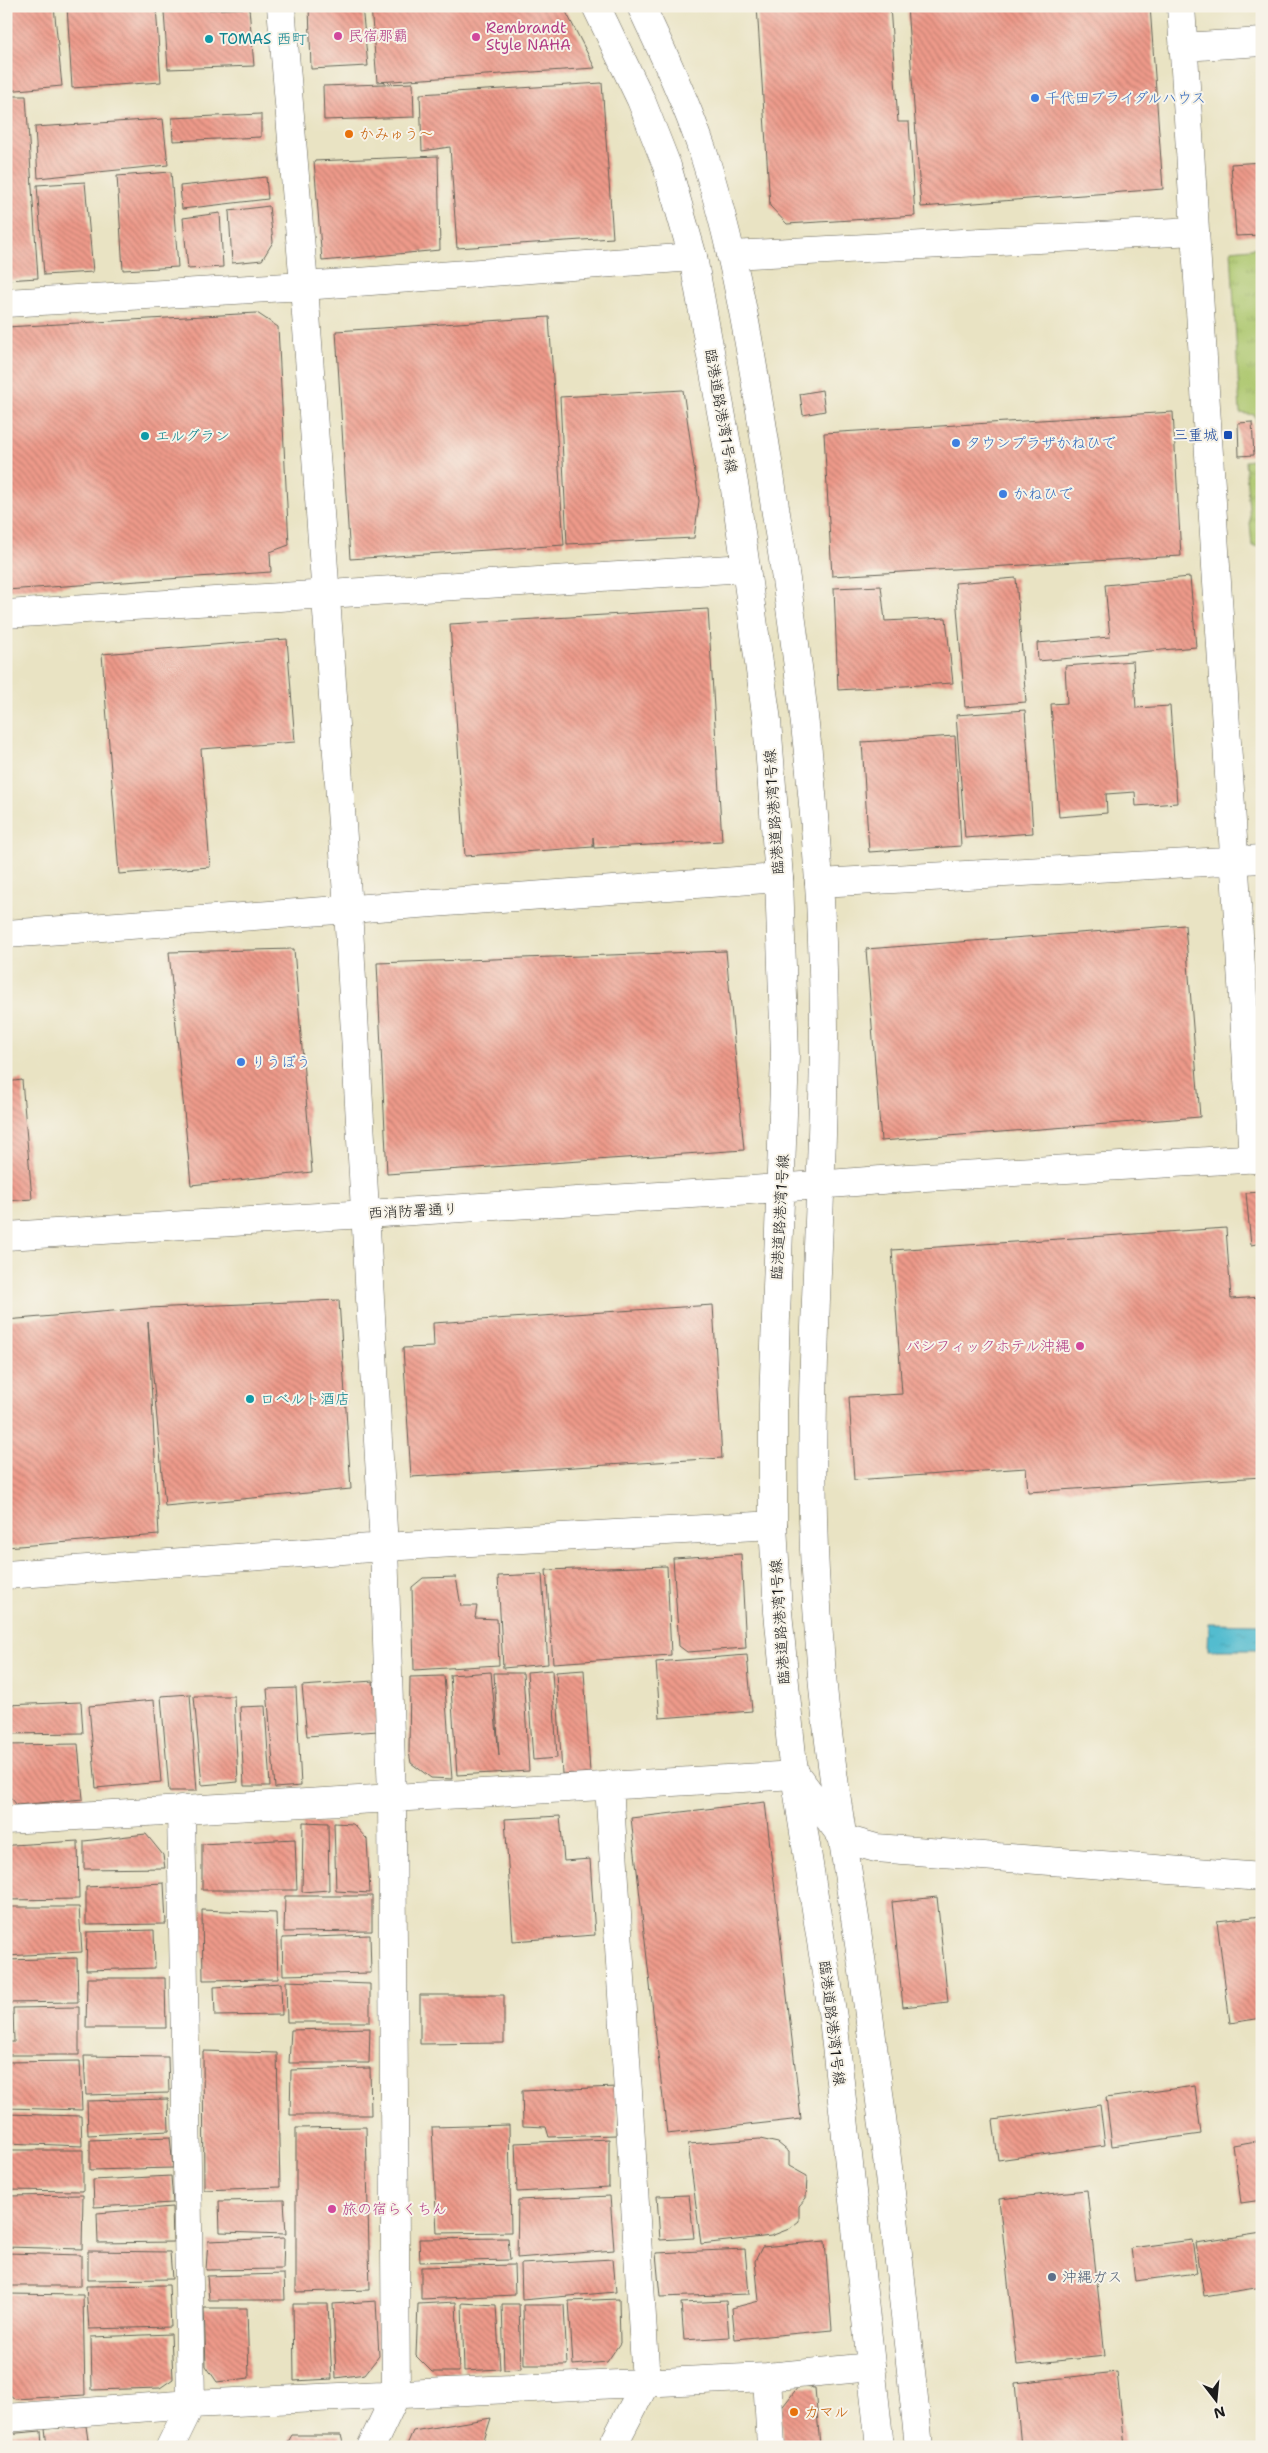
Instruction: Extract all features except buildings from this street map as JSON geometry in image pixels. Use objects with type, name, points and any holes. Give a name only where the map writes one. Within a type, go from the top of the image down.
[{"type":"street","points":[[281,6],[304,286],[348,909],[384,1547],[392,1798],[396,2395],[371,2447]]},
{"type":"street","name":"臨港道路港湾1号線","points":[[596,6],[644,108],[666,166],[693,258],[721,408],[767,721],[779,878],[785,1056],[782,1187],[773,1395],[773,1525],[784,1685],[833,2018],[880,2447]]},
{"type":"street","points":[[641,6],[674,77],[703,154],[731,255],[759,410],[789,600],[809,759],[819,882],[824,1035],[813,1347],[815,1570],[828,1732],[880,2097],[919,2447]]},
{"type":"street","points":[[1181,6],[1235,860],[1258,1158]]},
{"type":"street","points":[[1183,47],[1262,42]]},
{"type":"street","points":[[731,255],[1195,230]]},
{"type":"street","points":[[6,303],[304,286],[693,258]]},
{"type":"street","points":[[6,614],[746,568]]},
{"type":"street","points":[[819,882],[1262,858]]},
{"type":"street","points":[[6,934],[779,878]]},
{"type":"street","name":"西消防署通り","points":[[6,1236],[1258,1158]]},
{"type":"street","points":[[6,1575],[384,1547],[773,1525]]},
{"type":"street","points":[[6,1820],[796,1775],[844,1839],[886,1848],[1262,1876]]},
{"type":"street","points":[[609,1785],[646,2382],[612,2447]]},
{"type":"street","points":[[170,2447],[191,2404],[181,1809]]},
{"type":"street","points":[[6,2418],[191,2404],[767,2377],[871,2367]]},
{"type":"street","points":[[767,2377],[771,2447]]},
{"type":"green space","points":[[1260,247],[1262,289],[1262,547],[1252,546],[1245,461],[1259,459],[1255,415],[1240,413],[1231,250]]},
{"type":"water","points":[[1209,1623],[1262,1624],[1262,1650],[1208,1650]]},
{"type":"place","name":"民宿那覇","points":[[338,36]]},
{"type":"place","name":"Rembrandt Style NAHA","points":[[476,37]]},
{"type":"place","name":"TOMAS 西町","points":[[209,39]]},
{"type":"place","name":"千代田ブライダルハウス","points":[[1035,98]]},
{"type":"place","name":"かみゅう～","points":[[349,134]]},
{"type":"place","name":"三重城","points":[[1228,435]]},
{"type":"place","name":"エルグラン","points":[[145,436]]},
{"type":"place","name":"タウンプラザかねひで","points":[[956,443]]},
{"type":"place","name":"かねひで","points":[[1003,494]]},
{"type":"place","name":"りうぼう","points":[[241,1062]]},
{"type":"place","name":"パシフィックホテル沖縄","points":[[1080,1346]]},
{"type":"place","name":"ロベルト酒店","points":[[250,1399]]},
{"type":"place","name":"旅の宿らくちん","points":[[332,2209]]},
{"type":"place","name":"沖縄ガス","points":[[1052,2277]]},
{"type":"place","name":"カマル","points":[[794,2412]]}]
